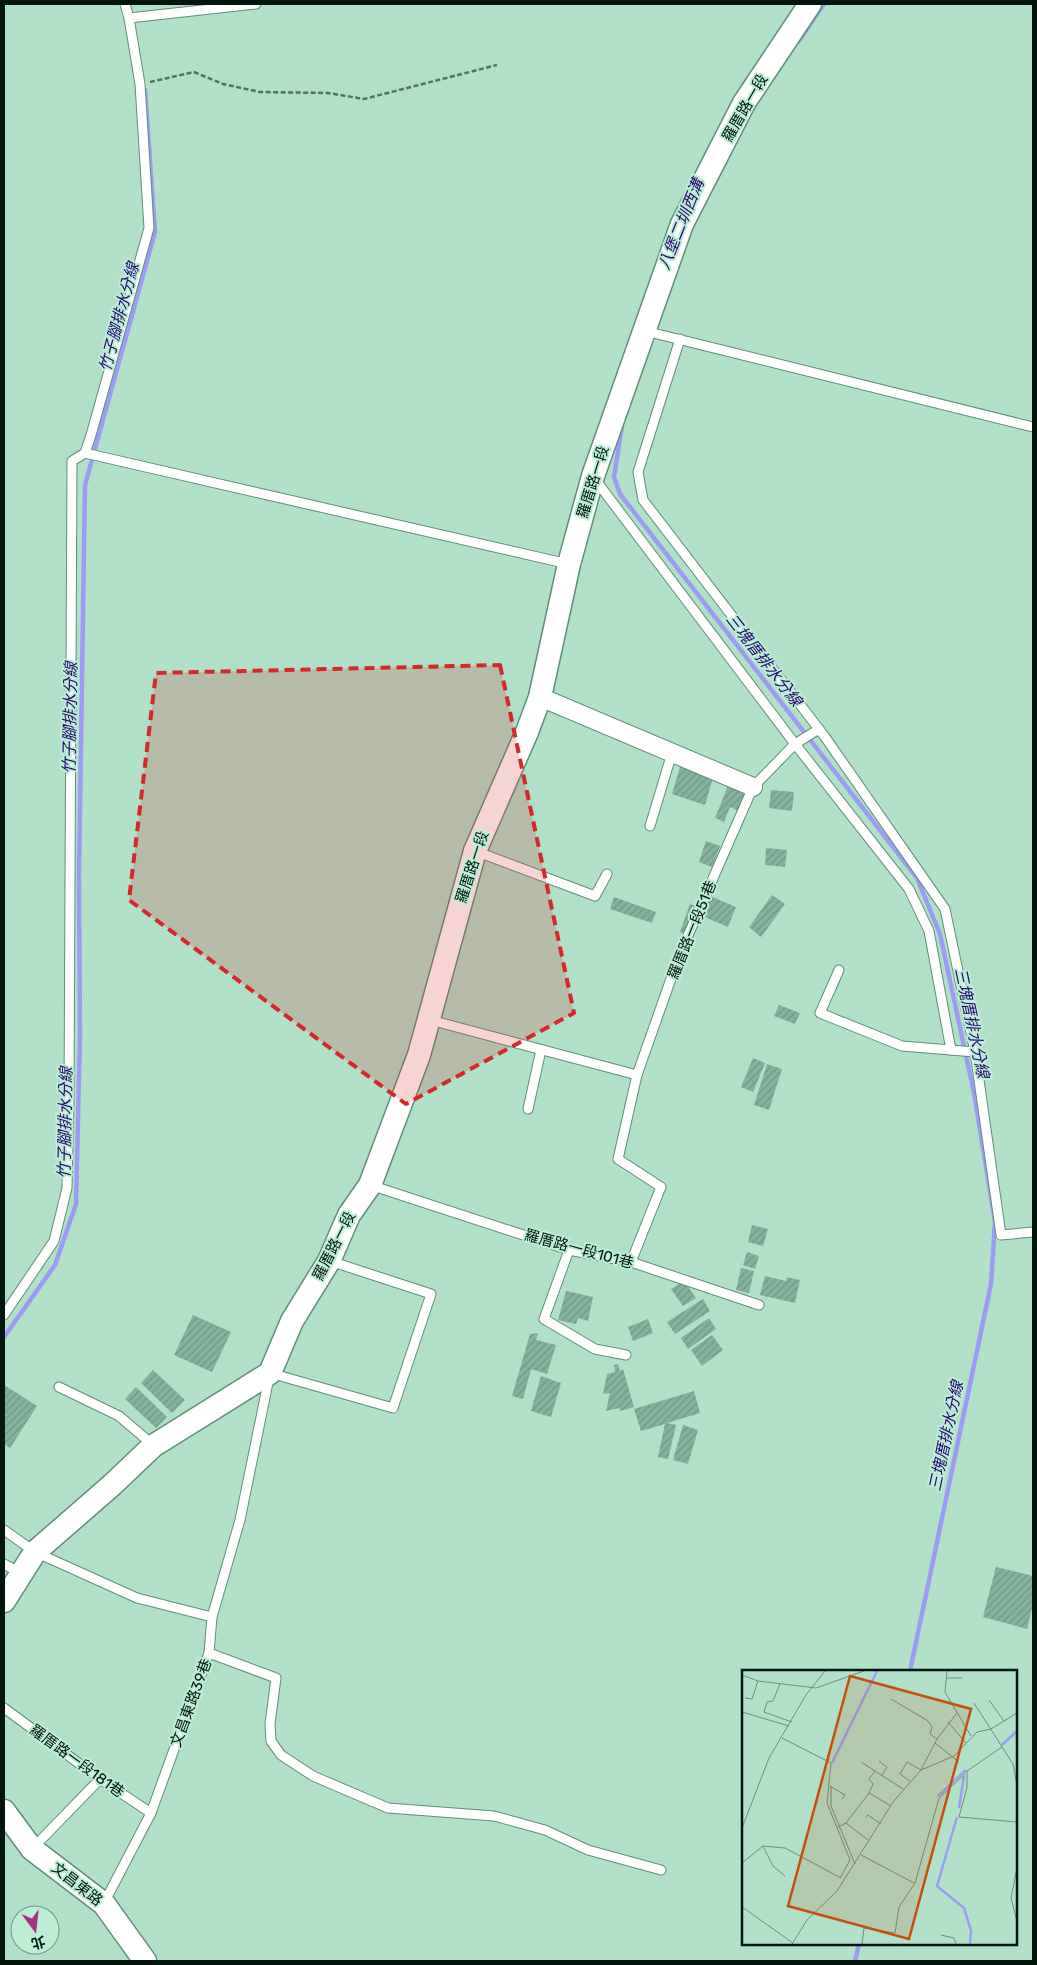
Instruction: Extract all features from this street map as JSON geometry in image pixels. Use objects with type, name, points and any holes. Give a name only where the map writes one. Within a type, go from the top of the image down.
[{"type":"street","name":"羅厝路一段","points":[[270,1373],[292,1321],[329,1261],[348,1215],[370,1185],[419,1054],[475,851],[527,732],[540,697],[569,564],[593,476],[682,224],[744,103],[810,4]]},
{"type":"street","points":[[540,697],[753,787]]},
{"type":"street","points":[[4,1601],[12,1568],[36,1552],[112,1486],[153,1446],[270,1373]]},
{"type":"street","name":"文昌東路","points":[[4,1811],[32,1849],[104,1904],[145,1961]]},
{"type":"lane","points":[[4,1315],[54,1241],[67,1188],[72,461],[85,453],[148,228],[140,84],[126,4]]},
{"type":"lane","points":[[129,18],[256,4]]},
{"type":"lane","points":[[644,330],[1033,428]]},
{"type":"lane","points":[[680,339],[638,472],[643,500],[816,730],[946,909],[975,1052],[1001,1235],[1033,1232]]},
{"type":"lane","points":[[85,453],[569,564]]},
{"type":"lane","points":[[593,476],[909,889],[929,931],[952,1050]]},
{"type":"lane","name":"羅厝路一段51巷","points":[[631,1262],[662,1187],[618,1159],[637,1076],[688,934],[753,787],[798,742],[816,730]]},
{"type":"lane","points":[[650,826],[672,753]]},
{"type":"lane","points":[[475,851],[595,896],[607,874]]},
{"type":"lane","points":[[839,970],[820,1013],[902,1046],[975,1052]]},
{"type":"lane","points":[[429,1019],[637,1076]]},
{"type":"lane","points":[[528,1109],[541,1050]]},
{"type":"lane","name":"羅厝路一段101巷","points":[[370,1185],[569,1250],[631,1262],[759,1305]]},
{"type":"lane","points":[[569,1250],[544,1319],[595,1349],[626,1355]]},
{"type":"lane","points":[[270,1373],[393,1408],[431,1294],[329,1261]]},
{"type":"lane","name":"文昌東路39巷","points":[[104,1904],[151,1813],[209,1653],[212,1616],[240,1520],[270,1373]]},
{"type":"lane","points":[[59,1387],[119,1416],[153,1446]]},
{"type":"lane","points":[[4,1530],[36,1552],[137,1598],[212,1616]]},
{"type":"lane","points":[[209,1653],[276,1678],[270,1724],[271,1741],[281,1754],[314,1776],[388,1808],[494,1816],[545,1830],[588,1850],[661,1870]]},
{"type":"lane","name":"羅厝路一段181巷","points":[[4,1708],[100,1779],[151,1813]]},
{"type":"lane","points":[[32,1849],[100,1779]]},
{"type":"path","points":[[140,84],[194,72],[223,84],[260,92],[328,93],[364,99],[497,65]]},
{"type":"highlighted area","points":[[500,665],[574,1013],[406,1104],[129,900],[156,673]]},
{"type":"building","points":[[680,767],[713,778],[705,805],[672,794]]},
{"type":"building","points":[[728,786],[743,792],[744,797],[739,811],[730,807],[724,822],[715,818]]},
{"type":"building","points":[[771,790],[794,792],[792,811],[769,808]]},
{"type":"building","points":[[706,841],[720,846],[712,867],[699,862]]},
{"type":"building","points":[[766,848],[787,850],[785,867],[765,865]]},
{"type":"building","points":[[772,895],[785,904],[761,937],[749,927]]},
{"type":"building","points":[[710,896],[736,907],[728,927],[702,916]]},
{"type":"building","points":[[614,897],[656,912],[652,923],[610,909]]},
{"type":"building","points":[[690,904],[697,907],[688,934],[680,932]]},
{"type":"building","points":[[779,1005],[800,1013],[795,1024],[774,1016]]},
{"type":"building","points":[[753,1058],[765,1063],[753,1092],[741,1087]]},
{"type":"building","points":[[767,1064],[782,1069],[769,1110],[754,1105]]},
{"type":"building","points":[[752,1225],[768,1229],[763,1246],[748,1242]]},
{"type":"building","points":[[747,1252],[759,1256],[755,1269],[743,1265]]},
{"type":"building","points":[[741,1268],[754,1271],[749,1293],[736,1290]]},
{"type":"building","points":[[765,1276],[786,1281],[787,1277],[800,1280],[795,1303],[760,1295]]},
{"type":"building","points":[[684,1281],[696,1298],[683,1306],[671,1289]]},
{"type":"building","points":[[566,1291],[593,1297],[588,1321],[578,1318],[576,1324],[558,1320]]},
{"type":"building","points":[[703,1299],[710,1311],[675,1334],[667,1322]]},
{"type":"building","points":[[193,1315],[231,1332],[212,1372],[174,1355]]},
{"type":"building","points":[[709,1318],[716,1329],[688,1349],[681,1338]]},
{"type":"building","points":[[648,1319],[653,1333],[633,1341],[628,1327]]},
{"type":"building","points":[[538,1333],[536,1340],[556,1345],[547,1374],[531,1369],[523,1399],[512,1396],[530,1334]]},
{"type":"building","points":[[712,1335],[723,1350],[702,1366],[691,1350]]},
{"type":"building","points":[[618,1364],[620,1371],[623,1369],[634,1407],[620,1411],[619,1408],[606,1411],[610,1393],[603,1394],[607,1374],[615,1372],[614,1365]]},
{"type":"building","points":[[153,1370],[185,1400],[172,1413],[141,1383]]},
{"type":"building","points":[[541,1376],[561,1383],[551,1417],[531,1411]]},
{"type":"building","points":[[4,1385],[37,1406],[10,1448],[4,1444]]},
{"type":"building","points":[[136,1387],[167,1417],[156,1428],[125,1399]]},
{"type":"building","points":[[694,1391],[700,1413],[667,1423],[676,1425],[668,1459],[658,1457],[665,1424],[641,1431],[634,1409]]},
{"type":"building","points":[[683,1425],[698,1430],[688,1464],[673,1460]]},
{"type":"building","points":[[996,1567],[1033,1576],[1033,1604],[1027,1629],[983,1617]]},
{"type":"waterway","name":"八堡二圳西溝","points":[[798,42],[824,4]]},
{"type":"waterway","name":"竹子腳排水分線","points":[[4,1337],[55,1265],[76,1204],[80,1037],[79,875],[85,485],[155,232],[145,90]]},
{"type":"waterway","name":"三塊厝排水分線","points":[[622,426],[614,477],[620,494],[917,878],[940,934],[974,1093],[995,1222],[991,1284],[910,1670]]},
{"type":"waterway","name":"三塊厝排水分線","points":[[855,1961],[859,1945]]}]
